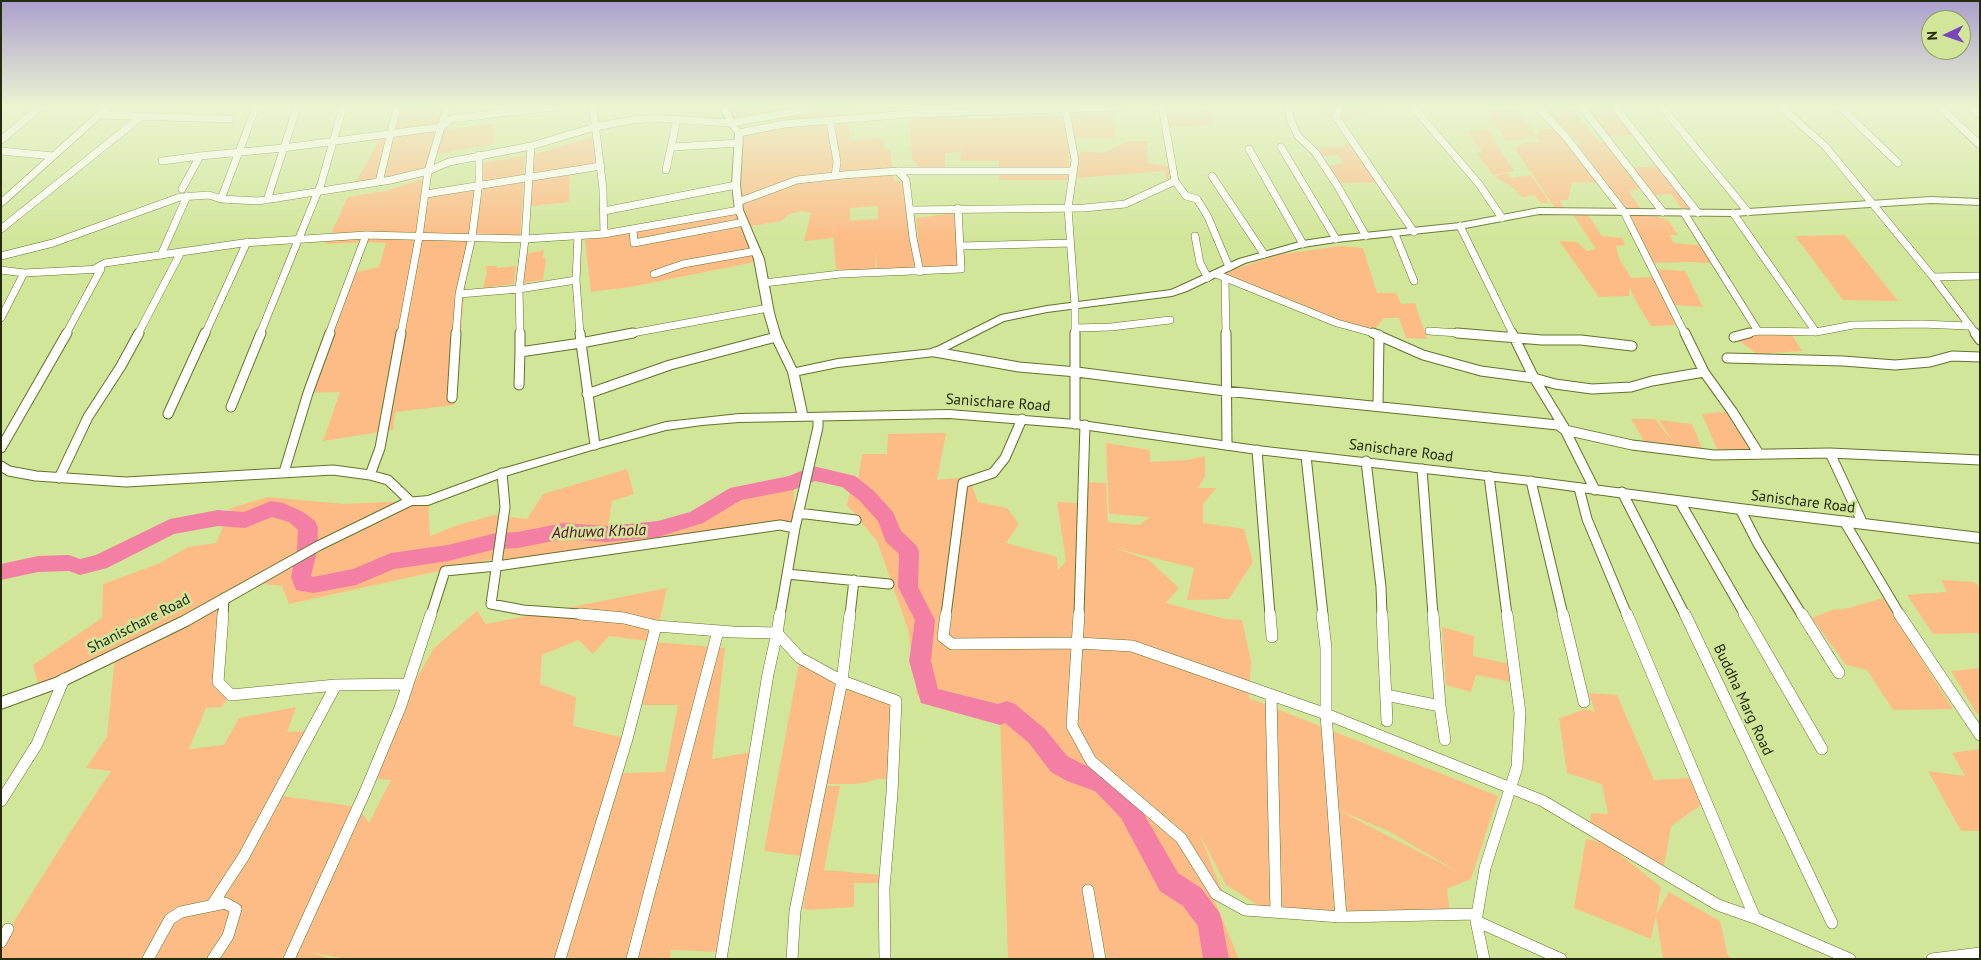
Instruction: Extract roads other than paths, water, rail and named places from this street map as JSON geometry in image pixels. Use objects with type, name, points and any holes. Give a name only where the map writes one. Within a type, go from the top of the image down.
[{"type":"street","points":[[9,152],[53,156]]},
{"type":"street","points":[[1,203],[58,152]]},
{"type":"street","points":[[1,229],[97,152]]},
{"type":"street","points":[[162,161],[254,152]]},
{"type":"street","points":[[267,200],[282,152]]},
{"type":"street","points":[[230,407],[317,192],[329,152]]},
{"type":"street","points":[[379,182],[386,152]]},
{"type":"street","points":[[370,475],[380,448],[420,237],[428,171],[434,152]]},
{"type":"street","points":[[1,256],[53,243],[159,203],[186,196],[209,195],[221,199],[267,200],[379,182],[428,171],[449,162],[498,152]]},
{"type":"street","points":[[519,385],[519,289],[525,239],[530,152]]},
{"type":"street","points":[[598,152],[604,211],[604,234]]},
{"type":"street","points":[[666,170],[672,152]]},
{"type":"street","points":[[738,152],[736,185],[738,206],[763,272],[768,308],[776,337],[793,372],[803,418]]},
{"type":"street","points":[[835,152],[837,162],[835,176]]},
{"type":"street","points":[[1073,152],[1075,160],[1068,208],[1075,306],[1076,372],[1080,424],[1078,643],[1072,726],[1092,761],[1181,838],[1216,894],[1245,910],[1341,917],[1477,918],[1561,959]]},
{"type":"street","points":[[1170,152],[1175,181],[1186,196],[1197,200],[1204,211],[1216,234],[1229,268]]},
{"type":"street","points":[[1250,152],[1303,244]]},
{"type":"street","points":[[1284,152],[1336,239]]},
{"type":"street","points":[[1315,152],[1366,236]]},
{"type":"street","points":[[1359,152],[1414,232]]},
{"type":"street","points":[[1452,152],[1479,184],[1502,218]]},
{"type":"street","points":[[1577,152],[1624,212],[1704,372],[1732,411],[1759,454]]},
{"type":"street","points":[[1617,152],[1663,212]]},
{"type":"street","points":[[1651,152],[1698,213]]},
{"type":"street","points":[[1699,152],[1748,212]]},
{"type":"street","points":[[1830,152],[1933,277],[1980,340]]},
{"type":"street","points":[[1887,152],[1898,163]]},
{"type":"street","points":[[221,199],[237,154]]},
{"type":"street","points":[[452,398],[459,294],[472,237],[480,155]]},
{"type":"street","points":[[182,189],[200,156]]},
{"type":"street","points":[[426,194],[600,166]]},
{"type":"street","points":[[1,270],[24,272],[96,268],[105,264],[247,242],[299,238],[366,235],[525,239],[604,234],[738,206],[797,180],[898,171],[1073,171]]},
{"type":"street","points":[[898,171],[906,180],[920,272]]},
{"type":"street","points":[[1212,176],[1264,254]]},
{"type":"street","points":[[910,210],[1112,206],[1125,204],[1170,185],[1175,181]]},
{"type":"street","points":[[604,211],[736,185]]},
{"type":"street","points":[[161,255],[186,196]]},
{"type":"street","points":[[935,352],[1002,318],[1019,313],[1172,293],[1216,277],[1229,268],[1264,254],[1303,244],[1336,239],[1460,226],[1539,211],[1748,212],[1931,200],[1980,202]]},
{"type":"street","points":[[764,283],[840,274],[961,269],[958,208]]},
{"type":"street","points":[[1733,212],[1816,332]]},
{"type":"street","points":[[1684,213],[1758,331]]},
{"type":"street","points":[[633,229],[634,244],[744,222]]},
{"type":"street","points":[[1460,226],[1512,336],[1565,430],[1595,490]]},
{"type":"street","points":[[1395,234],[1414,281]]},
{"type":"street","points":[[284,472],[308,393],[366,235]]},
{"type":"street","points":[[578,236],[576,280],[581,343],[595,445]]},
{"type":"street","points":[[1195,236],[1200,262],[1216,277],[1337,323],[1379,335],[1440,361],[1481,371],[1534,378],[1555,384],[1592,389],[1631,387],[1652,381],[1704,372]]},
{"type":"street","points":[[168,414],[247,242]]},
{"type":"street","points":[[961,246],[1070,243]]},
{"type":"street","points":[[654,274],[683,264],[756,251]]},
{"type":"street","points":[[59,478],[88,417],[121,366],[181,252]]},
{"type":"street","points":[[1,446],[92,289],[101,270],[96,268]]},
{"type":"street","points":[[1,318],[24,272]]},
{"type":"street","points":[[1933,277],[1980,276]]},
{"type":"street","points":[[1216,277],[1225,391],[1227,445]]},
{"type":"street","points":[[459,294],[519,289],[576,280]]},
{"type":"street","points":[[520,352],[581,343],[768,308]]},
{"type":"street","points":[[1076,328],[1111,327],[1170,320]]},
{"type":"street","points":[[1734,337],[1758,331],[1816,332],[1853,325],[1922,324],[1968,326]]},
{"type":"street","points":[[1429,331],[1632,346]]},
{"type":"street","points":[[1378,406],[1379,335]]},
{"type":"street","points":[[587,394],[670,365],[776,337]]},
{"type":"street","points":[[793,372],[838,363],[935,352],[1020,367],[1076,372],[1225,391],[1558,425],[1565,430],[1632,445],[1714,455],[1830,453],[1980,460]]},
{"type":"street","points":[[1727,358],[1843,361],[1895,365],[1930,362],[1952,356],[1980,357]]},
{"type":"street","name":"Sanischare Road","points":[[502,473],[666,426],[702,421],[950,414],[1080,424],[1257,450],[1366,461],[1622,492],[1680,502],[1980,538]]},
{"type":"street","points":[[721,959],[768,674],[798,513],[818,427],[818,418]]},
{"type":"street","points":[[1022,419],[1005,458],[993,473],[963,483],[943,637],[952,644],[1078,643],[1132,646],[1326,714],[1543,801],[1718,905],[1756,918],[1850,959]]},
{"type":"street","points":[[1257,450],[1272,637]]},
{"type":"street","points":[[1830,453],[1863,524]]},
{"type":"street","points":[[1306,456],[1326,648],[1326,714],[1341,917]]},
{"type":"street","points":[[1366,461],[1381,587],[1388,721]]},
{"type":"street","points":[[1,466],[8,471],[59,478],[126,482],[333,470],[370,475],[388,480],[410,501]]},
{"type":"street","points":[[1422,469],[1440,706],[1445,740]]},
{"type":"street","points":[[502,473],[505,507],[491,604],[523,610],[624,618],[656,626],[777,633],[800,658],[842,681],[896,701],[892,793],[884,888],[885,959]]},
{"type":"street","name":"Shanischare Road","points":[[1,703],[64,679],[185,621],[318,546],[410,501],[428,500],[502,473]]},
{"type":"street","points":[[1484,959],[1477,918],[1485,868],[1517,767],[1520,713],[1489,476]]},
{"type":"street","points":[[1531,481],[1584,702]]},
{"type":"street","points":[[1580,488],[1587,519],[1756,918]]},
{"type":"street","name":"Buddha Marg Road","points":[[1622,492],[1689,622],[1832,924]]},
{"type":"street","points":[[1680,502],[1822,750]]},
{"type":"street","points":[[1740,509],[1758,544],[1840,673]]},
{"type":"street","points":[[798,513],[856,520]]},
{"type":"street","points":[[1844,521],[1885,592],[1980,735]]},
{"type":"street","points":[[289,959],[365,792],[408,684],[445,571],[497,566],[780,526],[795,528]]},
{"type":"street","points":[[787,574],[889,584]]},
{"type":"street","points":[[792,959],[795,911],[842,681],[854,580]]},
{"type":"street","points":[[224,598],[218,682],[231,695],[336,685],[408,684]]},
{"type":"street","points":[[560,959],[627,740],[656,626]]},
{"type":"street","points":[[632,959],[718,631]]},
{"type":"street","points":[[1,801],[37,744],[64,679]]},
{"type":"street","points":[[212,905],[244,856],[336,685]]},
{"type":"street","points":[[1271,695],[1276,912]]},
{"type":"street","points":[[1386,695],[1440,706]]},
{"type":"street","points":[[1088,890],[1100,959]]},
{"type":"street","points":[[148,959],[170,919],[181,912],[225,903],[236,909],[228,936],[213,959]]},
{"type":"street","points":[[1,942],[8,929]]},
{"type":"street","points":[[1932,959],[1980,953]]},
{"type":"waterway","name":"Adhuwa Khola","points":[[1,572],[38,564],[69,563],[80,567],[100,562],[170,527],[218,518],[245,520],[271,509],[283,511],[296,517],[308,527],[307,551],[301,577],[303,584],[313,585],[356,577],[391,561],[448,553],[496,541],[518,540],[563,531],[607,534],[658,529],[696,518],[737,493],[793,483],[813,473],[848,481],[866,495],[886,517],[893,536],[909,551],[908,587],[925,620],[920,661],[929,696],[1000,715],[1007,711],[1037,736],[1059,764],[1075,773],[1103,783],[1129,810],[1169,882],[1192,897],[1210,921],[1216,959]]}]
